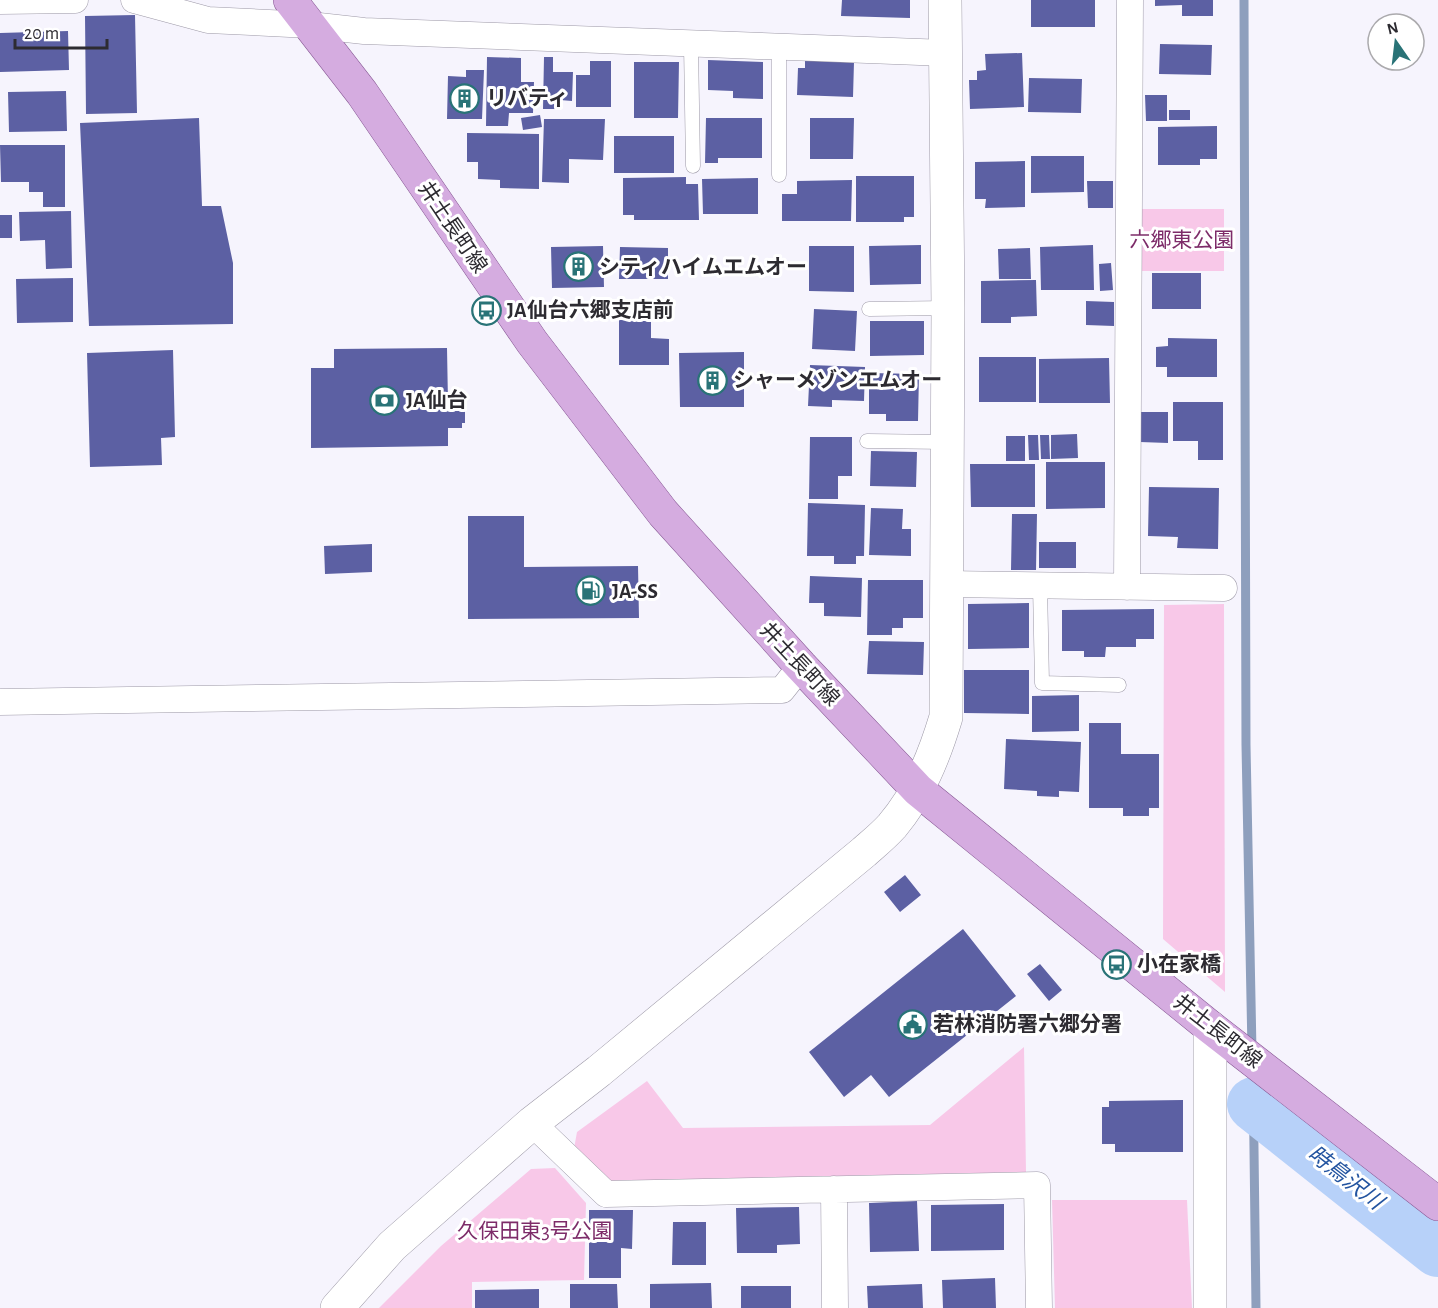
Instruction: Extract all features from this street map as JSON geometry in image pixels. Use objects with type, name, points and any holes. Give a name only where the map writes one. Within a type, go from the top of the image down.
[{"type":"main road","name":"井土長町線","points":[[300,13],[362,93],[547,361],[663,513],[801,666],[918,790],[1220,1034],[1438,1204]]},
{"type":"street","points":[[0,1],[75,0]]},
{"type":"street","points":[[134,0],[208,20],[300,13],[364,31],[946,53]]},
{"type":"street","points":[[337,1308],[392,1246],[532,1123],[599,1071],[864,852],[891,827],[918,790],[946,717],[948,308],[945,0]]},
{"type":"street","points":[[1127,587],[1130,0]]},
{"type":"street","points":[[945,584],[1224,588]]},
{"type":"street","points":[[0,702],[782,690],[801,666]]},
{"type":"street","points":[[1210,1308],[1220,1034]]},
{"type":"street","points":[[532,1123],[606,1194],[1037,1185],[1039,1308]]},
{"type":"street","points":[[834,1189],[835,1308]]},
{"type":"lane","points":[[691,45],[693,166]]},
{"type":"lane","points":[[779,48],[779,175]]},
{"type":"lane","points":[[869,309],[948,308]]},
{"type":"lane","points":[[867,441],[947,442]]},
{"type":"lane","points":[[1040,585],[1042,683],[1119,685]]},
{"type":"green space","name":"六郷東公園","points":[[1141,209],[1224,209],[1224,271],[1141,271]]},
{"type":"green space","points":[[1224,604],[1225,992],[1163,939],[1164,605]]},
{"type":"green space","points":[[1024,1047],[1026,1172],[609,1181],[573,1154],[577,1132],[647,1081],[683,1128],[930,1125]]},
{"type":"green space","name":"久保田東3号公園","points":[[555,1168],[586,1203],[584,1280],[472,1282],[472,1308],[379,1308],[441,1246],[531,1169]]},
{"type":"green space","points":[[1052,1200],[1187,1200],[1192,1308],[1055,1308]]},
{"type":"building","points":[[842,0],[910,0],[910,18],[841,16]]},
{"type":"building","points":[[1031,0],[1095,0],[1095,27],[1031,27]]},
{"type":"building","points":[[1155,0],[1213,0],[1213,16],[1182,16],[1182,5],[1155,6]]},
{"type":"building","points":[[135,15],[137,113],[86,114],[85,16]]},
{"type":"building","points":[[68,31],[69,70],[0,72],[0,33]]},
{"type":"building","points":[[1160,44],[1212,45],[1211,75],[1159,74]]},
{"type":"building","points":[[1022,53],[1024,107],[970,109],[969,80],[977,80],[977,71],[986,70],[985,54]]},
{"type":"building","points":[[487,57],[521,58],[521,82],[534,82],[533,113],[509,113],[508,126],[486,126]]},
{"type":"building","points":[[544,57],[553,57],[553,72],[573,72],[572,101],[560,100],[560,109],[543,109]]},
{"type":"building","points":[[708,60],[763,62],[763,99],[733,98],[733,91],[708,90]]},
{"type":"building","points":[[805,60],[854,62],[853,97],[797,95],[798,68],[805,68]]},
{"type":"building","points":[[590,61],[611,61],[611,107],[576,107],[576,75],[590,75]]},
{"type":"building","points":[[634,62],[679,62],[678,118],[634,118]]},
{"type":"building","name":"リバティ","points":[[466,70],[484,70],[482,119],[447,119],[448,76],[466,77]]},
{"type":"building","points":[[1029,78],[1082,79],[1081,113],[1028,112]]},
{"type":"building","points":[[66,91],[67,131],[9,132],[8,92]]},
{"type":"building","points":[[1145,95],[1167,95],[1167,121],[1146,121]]},
{"type":"building","points":[[1169,110],[1190,110],[1190,120],[1169,120]]},
{"type":"building","points":[[540,115],[542,127],[523,130],[521,118]]},
{"type":"building","points":[[199,118],[202,206],[221,206],[233,263],[233,324],[89,326],[80,123]]},
{"type":"building","points":[[706,118],[762,118],[762,158],[718,158],[718,163],[705,163]]},
{"type":"building","points":[[810,118],[854,118],[853,159],[810,159]]},
{"type":"building","points":[[544,119],[605,119],[603,160],[569,159],[569,183],[542,182]]},
{"type":"building","points":[[1217,126],[1217,159],[1200,159],[1200,165],[1158,165],[1158,127]]},
{"type":"building","points":[[467,133],[539,134],[539,189],[500,188],[500,180],[478,179],[478,162],[467,162]]},
{"type":"building","points":[[614,136],[674,136],[674,173],[614,173]]},
{"type":"building","points":[[0,145],[65,145],[65,207],[43,207],[43,192],[29,192],[29,182],[1,182]]},
{"type":"building","points":[[1031,156],[1084,156],[1084,192],[1031,193]]},
{"type":"building","points":[[1025,161],[1025,207],[985,208],[986,199],[975,199],[975,162]]},
{"type":"building","points":[[856,176],[914,176],[914,217],[904,217],[904,222],[856,222]]},
{"type":"building","points":[[686,177],[686,184],[698,184],[699,220],[634,220],[634,215],[623,215],[623,178]]},
{"type":"building","points":[[758,178],[758,214],[703,214],[702,179]]},
{"type":"building","points":[[852,180],[851,221],[782,221],[782,194],[797,194],[797,181]]},
{"type":"building","points":[[1087,181],[1113,181],[1113,208],[1088,208]]},
{"type":"building","points":[[71,211],[72,268],[46,269],[45,240],[20,241],[19,212]]},
{"type":"building","points":[[0,215],[12,215],[12,238],[0,238]]},
{"type":"building","points":[[921,245],[921,284],[870,285],[869,246]]},
{"type":"building","points":[[1093,245],[1094,290],[1041,290],[1040,247]]},
{"type":"building","name":"シティハイムエムオー","points":[[603,246],[604,287],[552,288],[551,247]]},
{"type":"building","points":[[809,246],[854,246],[854,292],[809,291]]},
{"type":"building","points":[[620,247],[668,248],[668,279],[619,279]]},
{"type":"building","points":[[1030,248],[1031,279],[999,279],[998,249]]},
{"type":"building","points":[[1111,263],[1113,290],[1100,291],[1099,264]]},
{"type":"building","points":[[1152,273],[1201,273],[1201,309],[1152,309]]},
{"type":"building","points":[[73,278],[73,322],[17,323],[16,279]]},
{"type":"building","points":[[1036,280],[1037,316],[1011,317],[1011,323],[981,323],[981,281]]},
{"type":"building","points":[[1086,301],[1114,302],[1114,326],[1086,325]]},
{"type":"building","points":[[814,309],[857,311],[855,351],[812,349]]},
{"type":"building","points":[[619,320],[651,320],[651,338],[669,339],[669,365],[619,365]]},
{"type":"building","points":[[870,321],[924,321],[924,355],[870,356]]},
{"type":"building","points":[[1168,338],[1217,339],[1217,377],[1167,377],[1167,367],[1156,367],[1156,347],[1168,346]]},
{"type":"building","points":[[447,348],[448,403],[461,403],[461,407],[465,407],[465,423],[462,423],[462,428],[448,428],[448,446],[311,448],[311,368],[334,368],[334,349]]},
{"type":"building","points":[[173,350],[175,437],[161,438],[162,465],[90,467],[87,353]]},
{"type":"building","name":"シャーメゾンエムオー","points":[[744,352],[744,407],[680,407],[679,353]]},
{"type":"building","points":[[979,357],[1036,357],[1036,402],[979,402]]},
{"type":"building","points":[[1109,358],[1110,403],[1039,403],[1039,359]]},
{"type":"building","points":[[810,365],[865,367],[864,401],[832,400],[832,407],[808,406]]},
{"type":"building","points":[[869,373],[919,374],[918,421],[886,421],[886,414],[869,414]]},
{"type":"building","points":[[1173,402],[1223,402],[1223,460],[1198,460],[1198,441],[1173,441]]},
{"type":"building","points":[[1140,412],[1168,412],[1168,443],[1140,442]]},
{"type":"building","points":[[1077,434],[1078,458],[1051,459],[1051,435]]},
{"type":"building","points":[[1028,435],[1038,435],[1039,460],[1029,460]]},
{"type":"building","points":[[1040,435],[1049,435],[1050,459],[1041,459]]},
{"type":"building","points":[[1006,436],[1025,436],[1025,461],[1006,461]]},
{"type":"building","points":[[810,437],[852,437],[852,476],[838,476],[838,499],[809,499]]},
{"type":"building","points":[[871,451],[917,452],[916,487],[870,486]]},
{"type":"building","points":[[1046,462],[1105,462],[1105,508],[1046,509]]},
{"type":"building","points":[[970,464],[1035,464],[1035,507],[971,507]]},
{"type":"building","points":[[1149,487],[1219,488],[1218,549],[1177,548],[1178,537],[1148,536]]},
{"type":"building","points":[[808,503],[865,505],[864,556],[856,556],[856,564],[834,564],[834,556],[807,556]]},
{"type":"building","points":[[871,508],[903,509],[902,529],[911,529],[911,556],[869,555]]},
{"type":"building","points":[[1012,514],[1037,514],[1036,570],[1011,570]]},
{"type":"building","points":[[468,516],[524,516],[524,567],[638,566],[639,618],[468,619]]},
{"type":"building","points":[[1039,542],[1076,542],[1076,568],[1039,568]]},
{"type":"building","points":[[372,544],[372,572],[325,574],[324,546]]},
{"type":"building","points":[[810,576],[862,578],[861,617],[824,616],[824,603],[809,603]]},
{"type":"building","points":[[868,580],[923,580],[923,618],[903,618],[903,628],[892,628],[892,635],[867,635]]},
{"type":"building","points":[[1029,603],[1029,648],[968,649],[968,604]]},
{"type":"building","points":[[1154,609],[1154,639],[1136,639],[1136,647],[1106,647],[1105,657],[1084,657],[1084,651],[1062,651],[1062,610]]},
{"type":"building","points":[[869,641],[924,642],[923,675],[867,674]]},
{"type":"building","points":[[964,670],[1029,670],[1029,714],[964,713]]},
{"type":"building","points":[[1079,695],[1079,731],[1032,732],[1032,696]]},
{"type":"building","points":[[1089,723],[1121,723],[1121,754],[1159,754],[1159,808],[1149,808],[1149,816],[1123,816],[1123,808],[1089,808]]},
{"type":"building","points":[[1006,739],[1081,742],[1079,792],[1059,791],[1059,797],[1037,796],[1037,791],[1004,789]]},
{"type":"building","points":[[905,875],[921,895],[900,912],[884,892]]},
{"type":"building","name":"若林消防署六郷分署","points":[[963,929],[1016,996],[889,1097],[871,1075],[844,1097],[809,1052]]},
{"type":"building","points":[[1040,964],[1062,990],[1049,1001],[1027,974]]},
{"type":"building","points":[[1183,1100],[1183,1152],[1115,1152],[1115,1144],[1102,1144],[1102,1107],[1109,1107],[1109,1101]]},
{"type":"building","points":[[917,1201],[919,1251],[870,1252],[869,1203]]},
{"type":"building","points":[[1004,1204],[1004,1250],[931,1251],[931,1205]]},
{"type":"building","points":[[799,1207],[800,1244],[777,1245],[777,1253],[737,1253],[736,1208]]},
{"type":"building","points":[[589,1210],[633,1210],[632,1249],[621,1248],[621,1278],[589,1278]]},
{"type":"building","points":[[673,1222],[706,1222],[706,1265],[672,1265]]},
{"type":"building","points":[[995,1278],[996,1308],[943,1308],[942,1280]]},
{"type":"building","points":[[711,1283],[712,1308],[650,1308],[650,1284]]},
{"type":"building","points":[[570,1284],[617,1284],[618,1308],[570,1308]]},
{"type":"building","points":[[922,1284],[923,1308],[868,1308],[867,1286]]},
{"type":"building","points":[[741,1286],[791,1286],[791,1308],[741,1308]]},
{"type":"building","points":[[539,1289],[539,1308],[475,1308],[475,1290]]},
{"type":"waterway","points":[[1244,0],[1246,745],[1252,1051]]},
{"type":"waterway","points":[[1253,1070],[1256,1308]]},
{"type":"waterway","name":"時鳥沢川","points":[[1254,1104],[1438,1250]]},
{"type":"place","name":"リバティ","points":[[465,98]]},
{"type":"place","name":"シティハイムエムオー","points":[[578,267]]},
{"type":"place","name":"JA仙台六郷支店前","points":[[486,310]]},
{"type":"place","name":"シャーメゾンエムオー","points":[[712,380]]},
{"type":"place","name":"JA仙台","points":[[385,400]]},
{"type":"place","name":"JA-SS","points":[[591,591]]},
{"type":"place","name":"小在家橋","points":[[1116,964]]},
{"type":"place","name":"若林消防署六郷分署","points":[[912,1024]]}]
